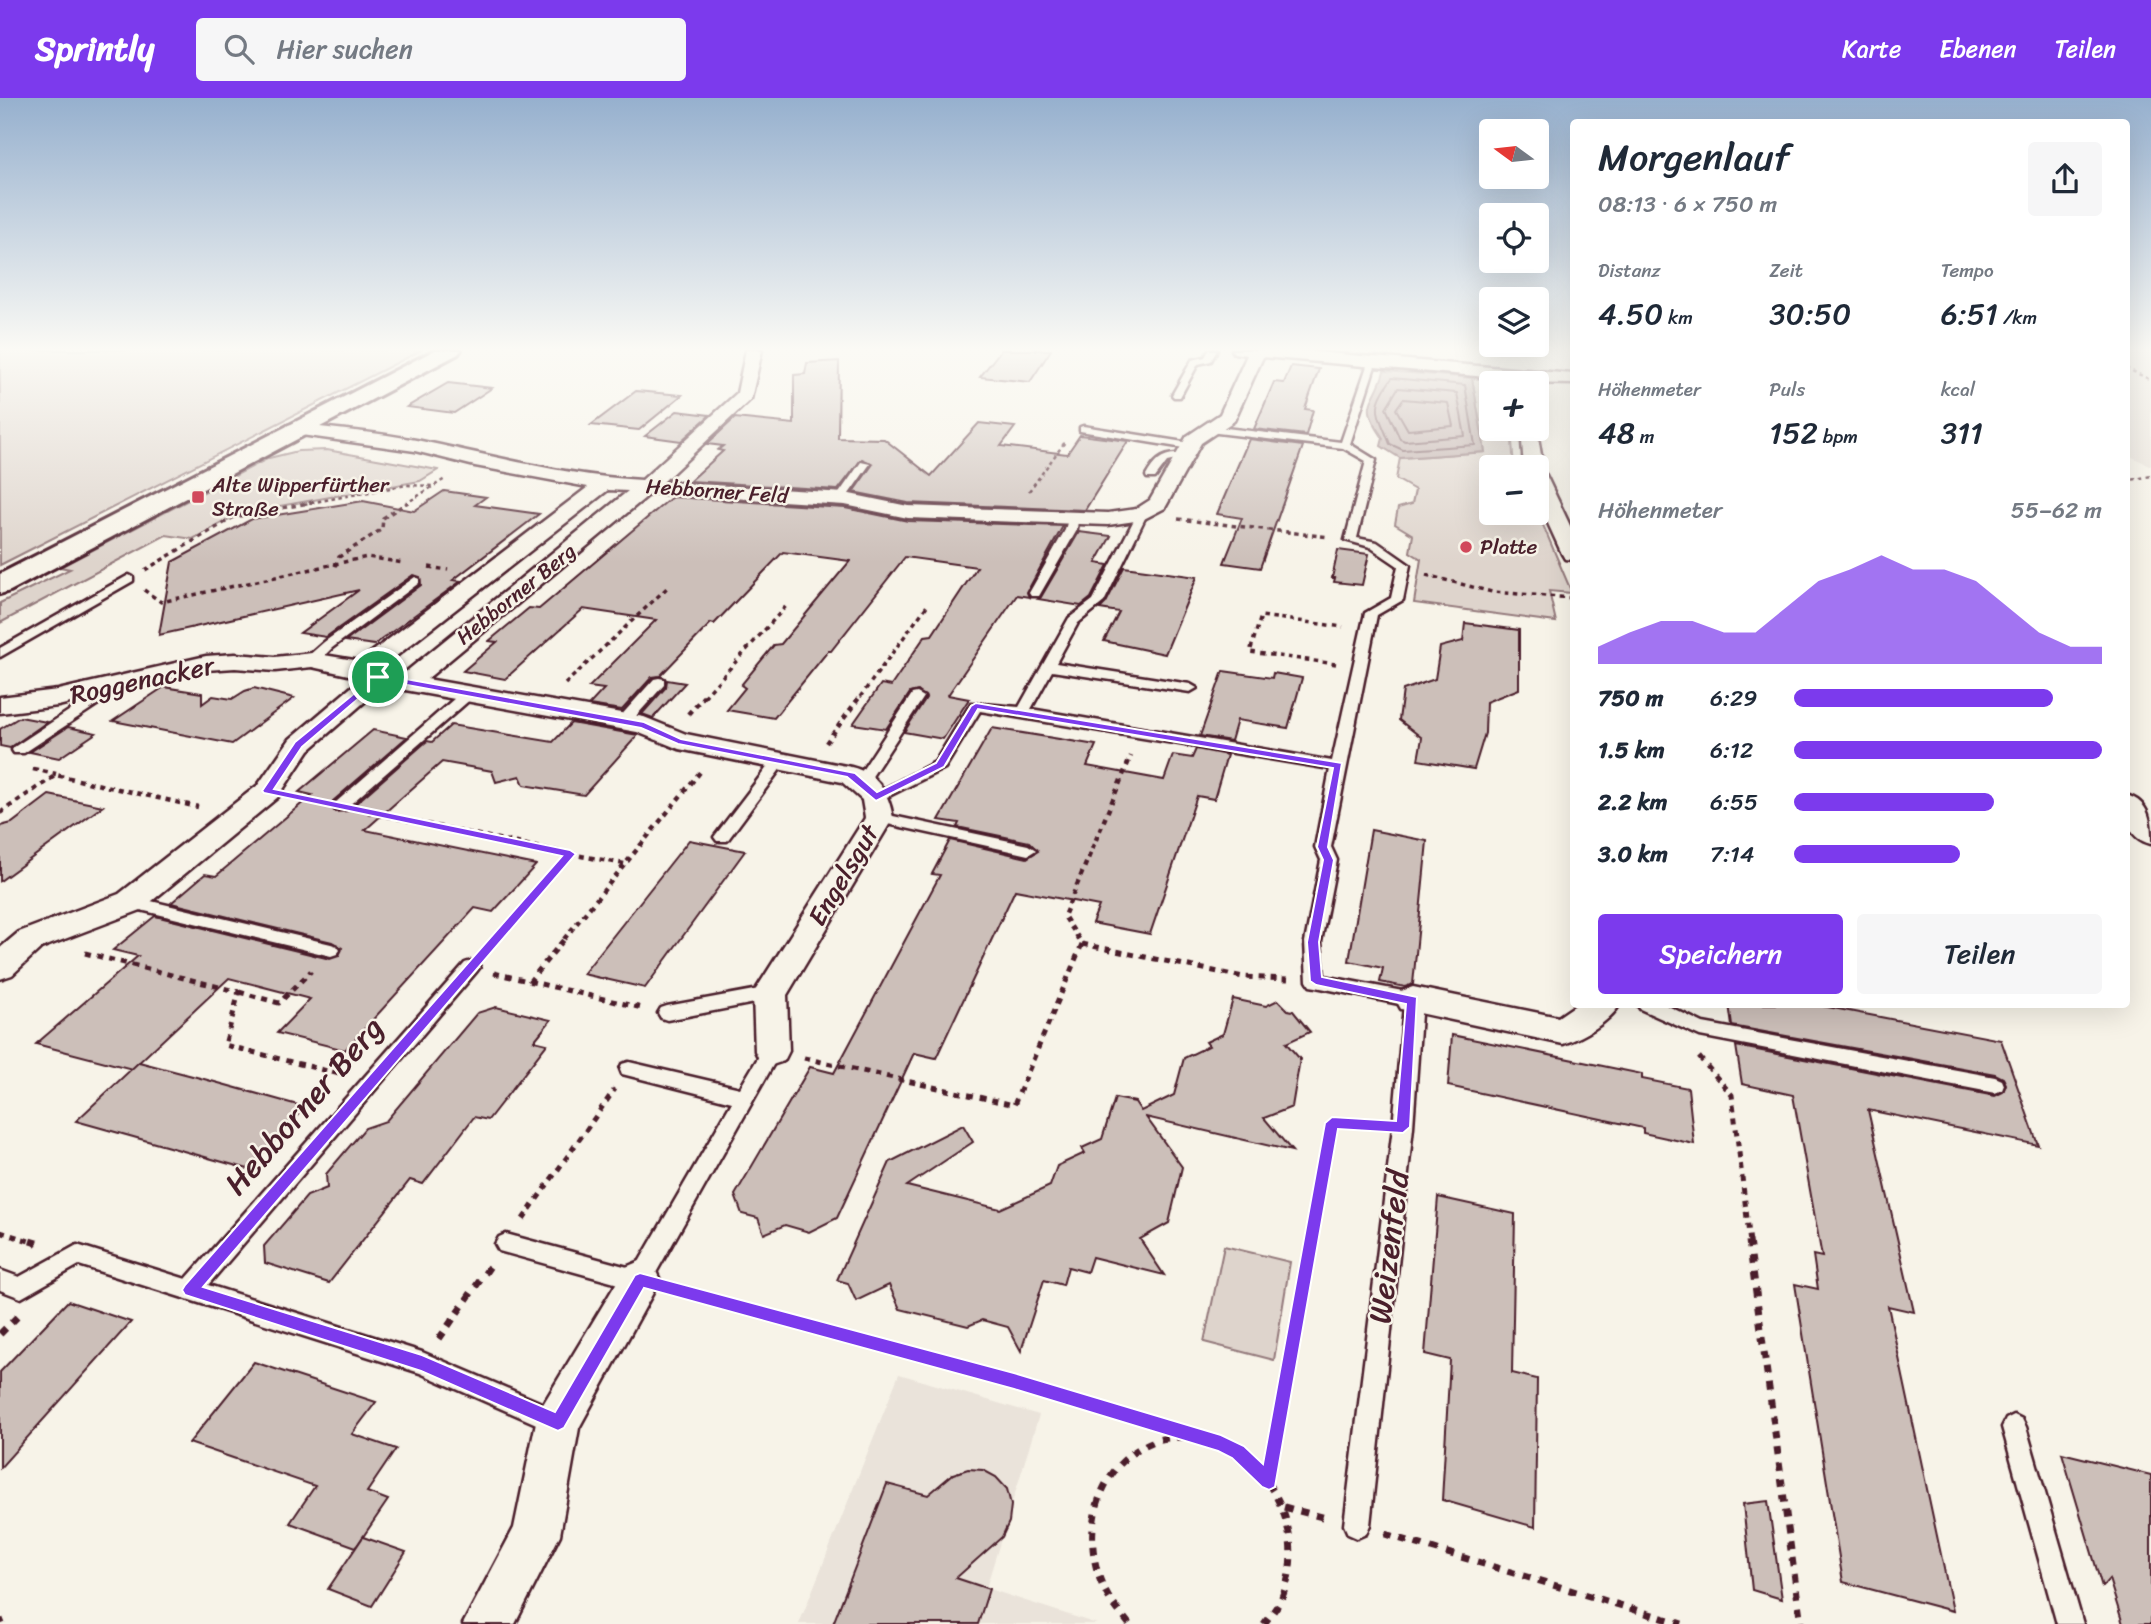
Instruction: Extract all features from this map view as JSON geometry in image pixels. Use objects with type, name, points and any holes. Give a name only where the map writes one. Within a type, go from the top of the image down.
[{"type":"main road","points":[[0,585],[309,421]]},
{"type":"street","name":"Hebborner Berg","points":[[407,683],[647,486],[716,421]]},
{"type":"street","points":[[1142,514],[1158,504],[1194,440],[1221,421]]},
{"type":"street","name":"Hebborner Feld","points":[[294,429],[415,445],[475,460],[604,484],[840,499],[908,512],[1073,519],[1108,519],[1142,514]]},
{"type":"street","name":"Hebborner Berg","points":[[0,967],[30,940],[130,902],[268,791],[299,745],[372,673],[483,575],[604,484]]},
{"type":"street","points":[[1549,503],[1570,548]]},
{"type":"street","name":"Roggenacker","points":[[1,706],[58,698],[206,663],[235,661],[275,664],[312,660],[372,673]]},
{"type":"street","points":[[372,673],[407,683],[644,725],[678,741],[851,775],[870,798]]},
{"type":"street","name":"Engelsgut","points":[[770,994],[870,798]]},
{"type":"street","points":[[2130,809],[2151,835]]},
{"type":"street","points":[[770,994],[772,1051]]},
{"type":"street","points":[[1413,1000],[1563,1031],[1597,1008]]},
{"type":"street","points":[[488,1624],[536,1535],[558,1422],[640,1280]]},
{"type":"lane","points":[[1345,445],[1353,421]]},
{"type":"lane","points":[[1083,429],[1187,451]]},
{"type":"lane","points":[[1209,429],[1345,445],[1371,460],[1351,540],[1373,544],[1404,565],[1396,600],[1371,613],[1358,668],[1323,847],[1329,860],[1313,942],[1316,981],[1413,1000]]},
{"type":"lane","points":[[1151,476],[1168,455],[1187,451]]},
{"type":"lane","points":[[840,499],[866,464]]},
{"type":"lane","points":[[1023,712],[1073,621],[1098,602],[1142,514]]},
{"type":"lane","points":[[1035,593],[1071,530],[1073,519]]},
{"type":"lane","points":[[0,653],[130,579]]},
{"type":"lane","points":[[312,660],[415,581]]},
{"type":"lane","points":[[1048,666],[1189,688]]},
{"type":"lane","points":[[623,722],[659,682]]},
{"type":"lane","points":[[19,750],[95,700],[103,687]]},
{"type":"lane","points":[[340,806],[468,694]]},
{"type":"lane","points":[[870,798],[866,775],[917,696]]},
{"type":"lane","points":[[870,798],[940,765],[976,706],[1142,731],[1338,766]]},
{"type":"lane","points":[[722,836],[780,760]]},
{"type":"lane","points":[[870,798],[1028,850]]},
{"type":"lane","points":[[130,902],[331,950]]},
{"type":"lane","name":"Hebborner Berg","points":[[190,1290],[471,967]]},
{"type":"lane","points":[[667,1013],[770,994]]},
{"type":"lane","name":"Weizenfeld","points":[[1357,1525],[1403,1127],[1413,1000]]},
{"type":"lane","points":[[1654,1009],[1700,1028],[1995,1086]]},
{"type":"lane","points":[[506,1244],[640,1280],[772,1051]]},
{"type":"lane","points":[[629,1069],[745,1097]]},
{"type":"lane","points":[[0,1280],[21,1288],[77,1255],[422,1363],[558,1422]]},
{"type":"lane","points":[[2014,1427],[2070,1624]]},
{"type":"path","points":[[1010,517],[1070,435],[1083,429]]},
{"type":"path","points":[[334,566],[339,557],[382,529],[383,518],[475,460]]},
{"type":"path","points":[[2130,480],[2151,476]]},
{"type":"path","points":[[415,565],[367,557],[160,602],[130,579],[234,517],[407,485],[435,486]]},
{"type":"path","points":[[1223,524],[1351,540]]},
{"type":"path","points":[[1404,565],[1411,571],[1492,592],[1570,598]]},
{"type":"path","points":[[427,566],[483,575]]},
{"type":"path","points":[[541,707],[669,586]]},
{"type":"path","points":[[810,766],[929,603]]},
{"type":"path","points":[[668,736],[788,604]]},
{"type":"path","points":[[1358,668],[1250,652],[1261,616],[1367,630]]},
{"type":"path","points":[[1142,731],[1064,915],[1082,944],[1243,977],[1316,981]]},
{"type":"path","points":[[529,982],[719,749]]},
{"type":"path","points":[[43,771],[237,816]]},
{"type":"path","points":[[0,813],[57,775]]},
{"type":"path","points":[[268,791],[625,864]]},
{"type":"path","points":[[570,854],[471,967],[667,1013]]},
{"type":"path","points":[[30,940],[279,1003],[331,950]]},
{"type":"path","points":[[772,1051],[1014,1105],[1082,944]]},
{"type":"path","points":[[239,992],[225,1045],[371,1082]]},
{"type":"path","points":[[1654,1009],[1732,1095],[1759,1330],[1801,1624]]},
{"type":"path","points":[[1269,1481],[1332,1123],[1403,1127]]},
{"type":"path","points":[[640,1280],[1014,1381],[1205,1438],[1238,1452],[1269,1481],[1283,1507],[1290,1531],[1292,1560],[1288,1581],[1280,1601],[1264,1624]]},
{"type":"path","points":[[1129,1624],[1107,1598],[1097,1575],[1091,1533],[1099,1496],[1114,1469],[1142,1446],[1175,1436],[1205,1438]]},
{"type":"path","points":[[1283,1507],[1357,1525],[1682,1624]]},
{"type":"shaded area","points":[[0,421],[282,421],[0,565]]},
{"type":"shaded area","points":[[2130,421],[2151,421],[2151,466],[2130,456]]},
{"type":"shaded area","points":[[1483,441],[1512,441],[1513,455],[1479,455],[1479,525],[1543,525],[1570,588],[1570,593],[1549,591],[1556,622],[1414,603],[1421,559],[1410,552],[1413,535],[1395,524],[1398,508],[1412,504],[1415,490],[1396,479],[1400,458],[1485,452]]},
{"type":"shaded area","points":[[327,450],[438,470],[420,481],[240,513],[193,539],[166,535],[0,623],[0,603],[70,569],[60,567],[269,458],[298,451]]},
{"type":"shaded area","points":[[1224,1246],[1290,1262],[1274,1360],[1204,1342]]},
{"type":"shaded area","points":[[899,1374],[1039,1415],[986,1588],[1097,1624],[799,1624]]},
{"type":"water","points":[[1373,421],[1479,421],[1479,441],[1483,441],[1485,452],[1400,458],[1381,446],[1383,438]]},
{"type":"building","points":[[596,421],[650,421],[639,430],[591,425]]},
{"type":"building","points":[[664,421],[703,421],[681,441],[645,436]]},
{"type":"building","points":[[732,421],[794,424],[794,421],[838,421],[838,438],[884,439],[931,476],[979,423],[1015,427],[1001,446],[1067,454],[1080,435],[1128,441],[1085,510],[908,503],[853,492],[873,464],[862,459],[838,490],[690,481],[723,451],[718,450],[723,446],[707,444]]},
{"type":"building","points":[[1257,421],[1310,421],[1306,435],[1254,429]]},
{"type":"building","points":[[1249,439],[1303,446],[1260,568],[1224,563],[1242,518],[1217,514]]},
{"type":"building","points":[[444,491],[486,497],[475,505],[539,514],[453,580],[461,581],[374,645],[346,641],[421,585],[420,577],[413,575],[326,637],[300,633],[359,590],[159,635],[172,562],[252,519],[363,501],[414,511]]},
{"type":"building","points":[[672,497],[845,508],[908,521],[1063,526],[1027,592],[1029,597],[1017,595],[948,695],[969,699],[943,739],[904,732],[926,698],[918,691],[910,693],[886,729],[853,724],[881,684],[891,686],[925,636],[932,635],[977,567],[905,557],[774,718],[727,710],[745,688],[741,685],[774,645],[781,644],[850,561],[783,552],[714,624],[711,623],[660,676],[652,677],[622,710],[589,705],[604,689],[589,687],[656,620],[583,609],[505,679],[463,671],[497,642],[489,641],[529,608],[539,609]]},
{"type":"building","points":[[1079,532],[1111,536],[1096,563],[1108,565],[1091,598],[1081,606],[1038,599],[1041,597]]},
{"type":"building","points":[[1338,550],[1369,554],[1362,585],[1334,582],[1335,578],[1332,578]]},
{"type":"building","points":[[1124,567],[1197,577],[1165,654],[1104,641],[1119,612],[1100,609],[1106,603]]},
{"type":"building","points":[[1465,623],[1519,630],[1519,689],[1486,702],[1485,733],[1474,769],[1418,760],[1422,738],[1399,720],[1403,690],[1435,679],[1440,647],[1463,641]]},
{"type":"building","points":[[1223,671],[1272,678],[1273,673],[1302,678],[1288,728],[1237,720],[1231,741],[1200,736]]},
{"type":"building","points":[[667,680],[685,683],[653,718],[642,714],[666,687]]},
{"type":"building","points":[[164,687],[202,693],[202,704],[213,696],[232,699],[254,688],[294,698],[232,744],[113,721]]},
{"type":"building","points":[[20,717],[47,722],[10,748],[0,746],[0,729]]},
{"type":"building","points":[[571,723],[638,735],[584,795],[524,785],[520,776],[496,782],[492,771],[442,762],[365,830],[536,865],[493,912],[475,908],[345,1050],[277,1033],[310,999],[229,978],[132,1069],[36,1044],[138,956],[113,950],[155,916],[330,959],[339,956],[342,948],[332,942],[171,903],[205,874],[216,876],[312,795],[299,792],[373,730],[407,737],[333,801],[331,807],[335,812],[347,811],[427,741],[432,742],[451,725],[553,742]]},
{"type":"building","points":[[68,727],[96,733],[59,758],[30,752]]},
{"type":"building","points":[[992,728],[1096,745],[1087,766],[1164,780],[1173,755],[1192,758],[1196,749],[1227,755],[1214,799],[1197,796],[1150,934],[1092,923],[1099,906],[1015,890],[936,1058],[914,1053],[837,1218],[809,1232],[785,1225],[764,1234],[758,1218],[742,1214],[735,1195],[810,1067],[834,1073],[940,875],[932,874],[950,840],[1027,858],[1038,851],[1029,842],[957,827],[959,823],[939,820]]},
{"type":"building","points":[[49,795],[103,806],[0,881],[0,826],[12,823]]},
{"type":"building","points":[[1371,830],[1427,841],[1413,984],[1405,987],[1380,982],[1383,968],[1349,961]]},
{"type":"building","points":[[689,840],[745,851],[645,988],[583,974]]},
{"type":"building","points":[[1233,999],[1266,1006],[1278,1000],[1288,1010],[1293,1011],[1310,1032],[1286,1043],[1300,1059],[1292,1107],[1264,1118],[1292,1151],[1146,1117],[1182,1167],[1169,1223],[1140,1239],[1164,1275],[1092,1257],[1087,1272],[1068,1267],[1063,1285],[1044,1280],[1021,1351],[1008,1327],[982,1320],[968,1326],[900,1309],[889,1285],[856,1301],[848,1283],[837,1280],[890,1162],[963,1125],[973,1142],[907,1186],[1000,1209],[1050,1186],[1057,1166],[1085,1153],[1082,1148],[1102,1139],[1115,1098],[1135,1102],[1141,1111],[1174,1095],[1184,1058],[1209,1046],[1206,1042],[1223,1034]]},
{"type":"building","points":[[496,1007],[551,1020],[534,1041],[547,1044],[488,1120],[474,1117],[423,1184],[410,1180],[329,1283],[265,1263],[264,1246],[307,1196],[327,1188],[326,1174],[365,1128],[386,1121],[477,1013]]},
{"type":"building","points":[[1730,1008],[1833,1008],[2001,1040],[2038,1145],[1868,1110],[1914,1312],[1888,1306],[1953,1611],[1843,1582],[1795,1284],[1818,1289],[1813,1255],[1822,1257],[1793,1095],[1742,1084],[1736,1046],[1995,1096],[2003,1092],[2006,1084],[2003,1078],[1995,1074],[1732,1026]]},
{"type":"building","points":[[1452,1035],[1642,1074],[1642,1079],[1688,1088],[1694,1144],[1643,1133],[1643,1128],[1448,1086]]},
{"type":"building","points":[[139,1062],[305,1107],[248,1169],[76,1121]]},
{"type":"building","points":[[1438,1197],[1515,1214],[1512,1373],[1537,1379],[1535,1527],[1442,1500],[1450,1360],[1425,1354]]},
{"type":"building","points":[[68,1301],[131,1322],[0,1468],[0,1372]]},
{"type":"building","points":[[254,1362],[376,1402],[352,1434],[396,1449],[367,1492],[388,1500],[356,1547],[290,1523],[315,1486],[189,1443]]},
{"type":"building","points":[[2062,1453],[2151,1475],[2151,1624],[2123,1624],[2109,1579],[2102,1587]]},
{"type":"building","points":[[968,1469],[983,1470],[996,1477],[1007,1489],[1011,1505],[1009,1522],[1002,1537],[956,1578],[989,1589],[978,1624],[833,1624],[887,1484],[928,1495],[953,1474]]},
{"type":"building","points":[[1768,1501],[1782,1599],[1752,1590],[1743,1504]]},
{"type":"building","points":[[363,1537],[406,1552],[372,1606],[328,1589]]},
{"type":"place","name":"Alte Wipperfürther Straße","points":[[198,497]]},
{"type":"place","name":"Platte","points":[[1466,547]]},
{"type":"route","points":[[378,677],[644,725],[678,741],[851,775],[876,797],[940,765],[976,706],[1142,731],[1338,766],[1323,847],[1329,860],[1313,942],[1316,981],[1413,1000],[1403,1127],[1332,1123],[1269,1481],[1238,1452],[1221,1443],[1082,1400],[640,1280],[558,1422],[422,1363],[190,1290],[570,854],[268,791],[299,745],[378,677]]}]
